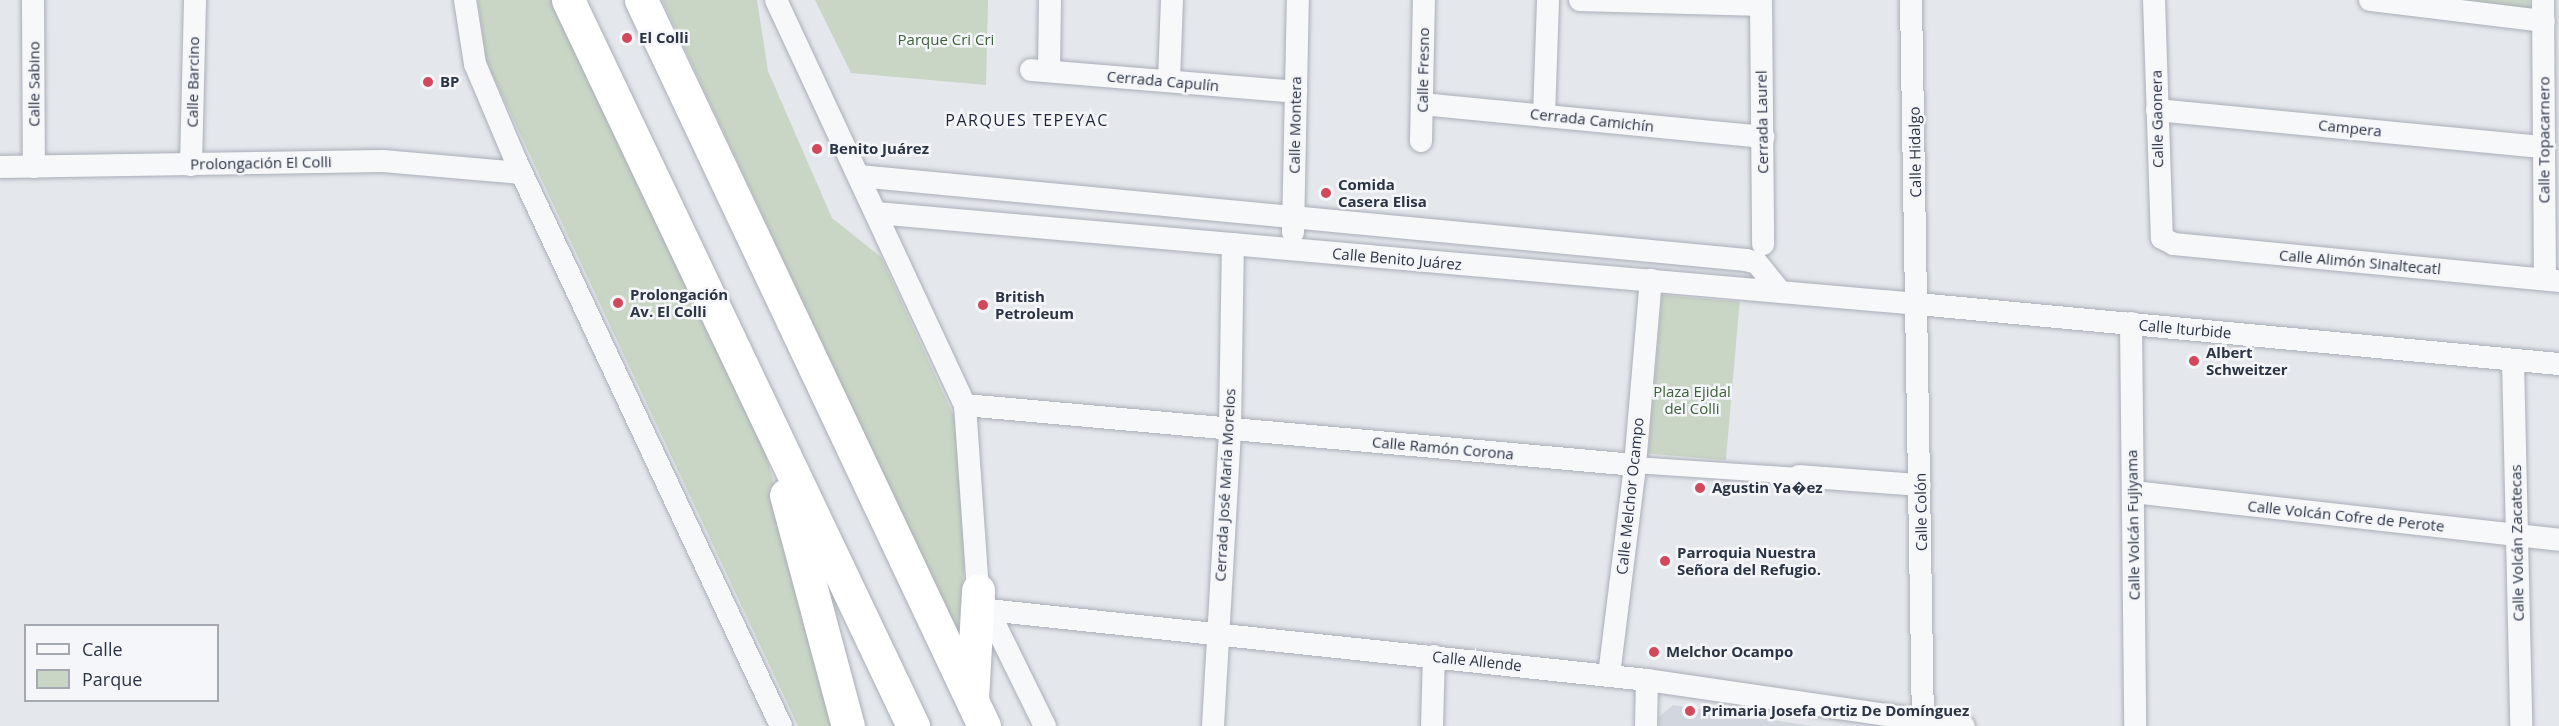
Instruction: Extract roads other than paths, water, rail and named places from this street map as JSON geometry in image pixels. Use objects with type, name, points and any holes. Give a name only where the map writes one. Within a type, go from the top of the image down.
[{"type":"highway","points":[[568,0],[913,726]]},
{"type":"highway","points":[[641,0],[978,713]]},
{"type":"highway","points":[[756,396],[848,726]]},
{"type":"highway","points":[[978,713],[983,600]]},
{"type":"street","name":"Calle Sabino","points":[[33,0],[34,167]]},
{"type":"street","name":"Calle Barcino","points":[[191,165],[195,0]]},
{"type":"street","points":[[465,0],[475,64],[521,172],[781,726]]},
{"type":"street","points":[[776,0],[965,405],[983,600],[1045,726]]},
{"type":"street","name":"Cerrada Capulín","points":[[1050,0],[1040,70],[1296,92]]},
{"type":"street","points":[[1169,81],[1172,0]]},
{"type":"street","name":"Calle Montera","points":[[1293,249],[1298,0]]},
{"type":"street","name":"Calle Fresno","points":[[1421,141],[1424,0]]},
{"type":"street","points":[[1544,116],[1548,0]]},
{"type":"street","points":[[1580,0],[1761,3]]},
{"type":"street","name":"Calle Hidalgo","points":[[1911,0],[1918,304]]},
{"type":"street","name":"Calle Gaonera","points":[[2154,0],[2162,238]]},
{"type":"street","points":[[2370,0],[2544,10]]},
{"type":"street","name":"Cerrada Laurel","points":[[1761,3],[1763,244]]},
{"type":"street","name":"Calle Topacarnero","points":[[2544,10],[2543,147],[2552,280]]},
{"type":"street","name":"Cerrada Camichín","points":[[1422,104],[1763,137]]},
{"type":"street","name":"Campera","points":[[2157,110],[2543,147]]},
{"type":"street","name":"Prolongación El Colli","points":[[0,166],[383,161],[521,172]]},
{"type":"street","name":"Calle Benito Juárez","points":[[860,176],[1746,260],[1757,264],[1780,291]]},
{"type":"street","name":"Calle Benito Juárez","points":[[876,213],[1918,304]]},
{"type":"street","name":"Calle Alimón Sinaltecatl","points":[[2162,238],[2174,244],[2552,280]]},
{"type":"street","name":"Cerrada José María Morelos","points":[[1213,726],[1230,429],[1233,244]]},
{"type":"street","name":"Calle Melchor Ocampo","points":[[1608,675],[1635,465],[1650,280]]},
{"type":"street","name":"Calle Iturbide","points":[[1918,304],[2559,364]]},
{"type":"street","name":"Calle Colón","points":[[1918,304],[1923,720]]},
{"type":"street","name":"Calle Volcán Fujiyama","points":[[2131,323],[2135,726]]},
{"type":"street","name":"Calle Volcán Zacatecas","points":[[2512,360],[2521,726]]},
{"type":"street","name":"Calle Ramón Corona","points":[[965,405],[1635,465],[1920,485]]},
{"type":"street","name":"Calle Volcán Cofre de Perote","points":[[2133,492],[2559,540]]},
{"type":"street","name":"Calle Allende","points":[[983,600],[1218,633],[1647,680],[1964,726]]},
{"type":"street","points":[[1432,726],[1434,656]]},
{"type":"street","points":[[1646,726],[1647,680]]},
{"type":"place","name":"El Colli","points":[[627,38]]},
{"type":"place","name":"BP","points":[[428,82]]},
{"type":"place","name":"Benito Juárez","points":[[817,149]]},
{"type":"place","name":"Comida Casera Elisa","points":[[1326,193]]},
{"type":"place","name":"Prolongación Av. El Colli","points":[[618,303]]},
{"type":"place","name":"British Petroleum","points":[[983,305]]},
{"type":"place","name":"Albert Schweitzer","points":[[2194,361]]},
{"type":"place","name":"Agustin Ya�ez","points":[[1700,488]]},
{"type":"place","name":"Parroquia Nuestra Señora del Refugio.","points":[[1665,561]]},
{"type":"place","name":"Melchor Ocampo","points":[[1654,652]]},
{"type":"place","name":"Primaria Josefa Ortiz De Domínguez","points":[[1690,711]]},
{"type":"district","name":"PARQUES TEPEYAC","points":[[1027,120]]},
{"type":"park label","name":"Parque Cri Cri","points":[[946,40]]},
{"type":"park label","name":"Plaza Ejidal del Colli","points":[[1692,400]]}]
